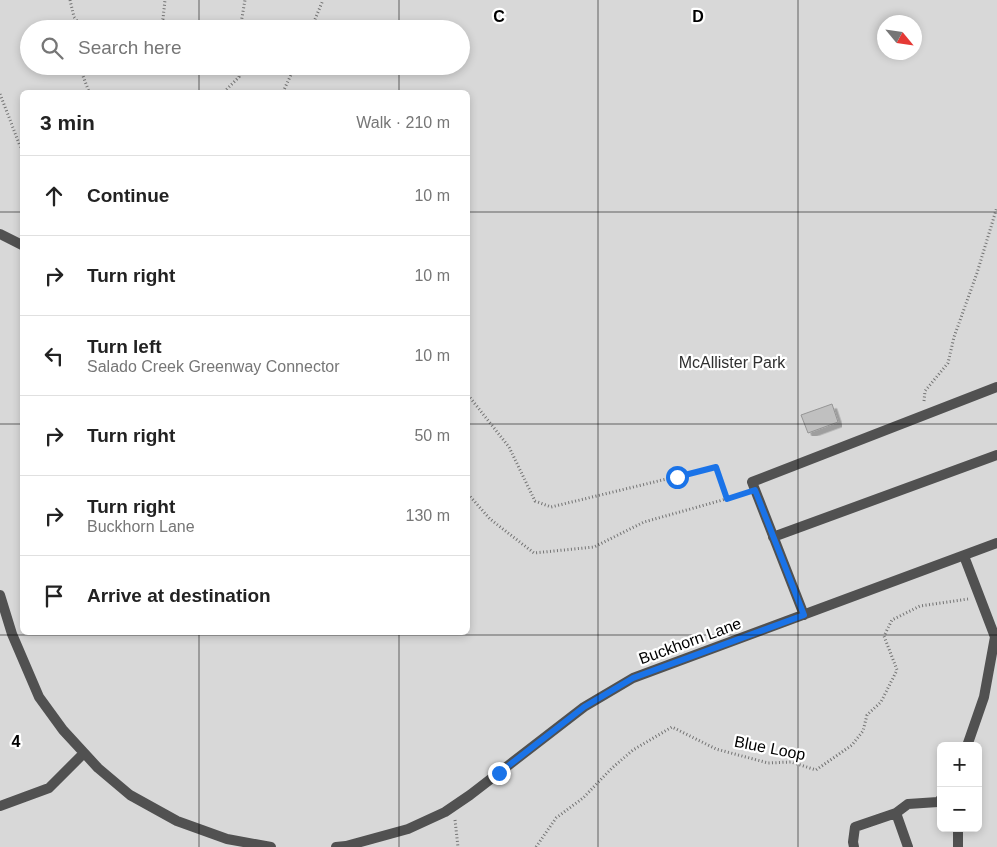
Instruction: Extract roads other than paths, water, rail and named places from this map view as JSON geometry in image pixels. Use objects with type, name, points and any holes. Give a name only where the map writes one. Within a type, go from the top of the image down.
[{"type":"lane","points":[[0,234],[20,243]]},
{"type":"lane","points":[[804,615],[752,482],[997,387]]},
{"type":"lane","points":[[773,536],[997,455]]},
{"type":"lane","name":"Buckhorn Lane","points":[[336,847],[408,829],[452,807],[584,707],[633,678],[997,543]]},
{"type":"lane","points":[[964,556],[996,637],[984,697],[968,742]]},
{"type":"lane","points":[[0,595],[12,634],[39,697],[63,730],[98,768],[130,795],[176,821],[227,839],[271,847]]},
{"type":"lane","points":[[0,806],[49,788],[84,753]]},
{"type":"lane","points":[[854,847],[855,827],[896,813],[908,804],[937,802]]},
{"type":"lane","points":[[896,813],[908,847]]},
{"type":"lane","points":[[958,832],[958,847]]},
{"type":"park label","name":"McAllister Park","points":[[732,362]]}]
